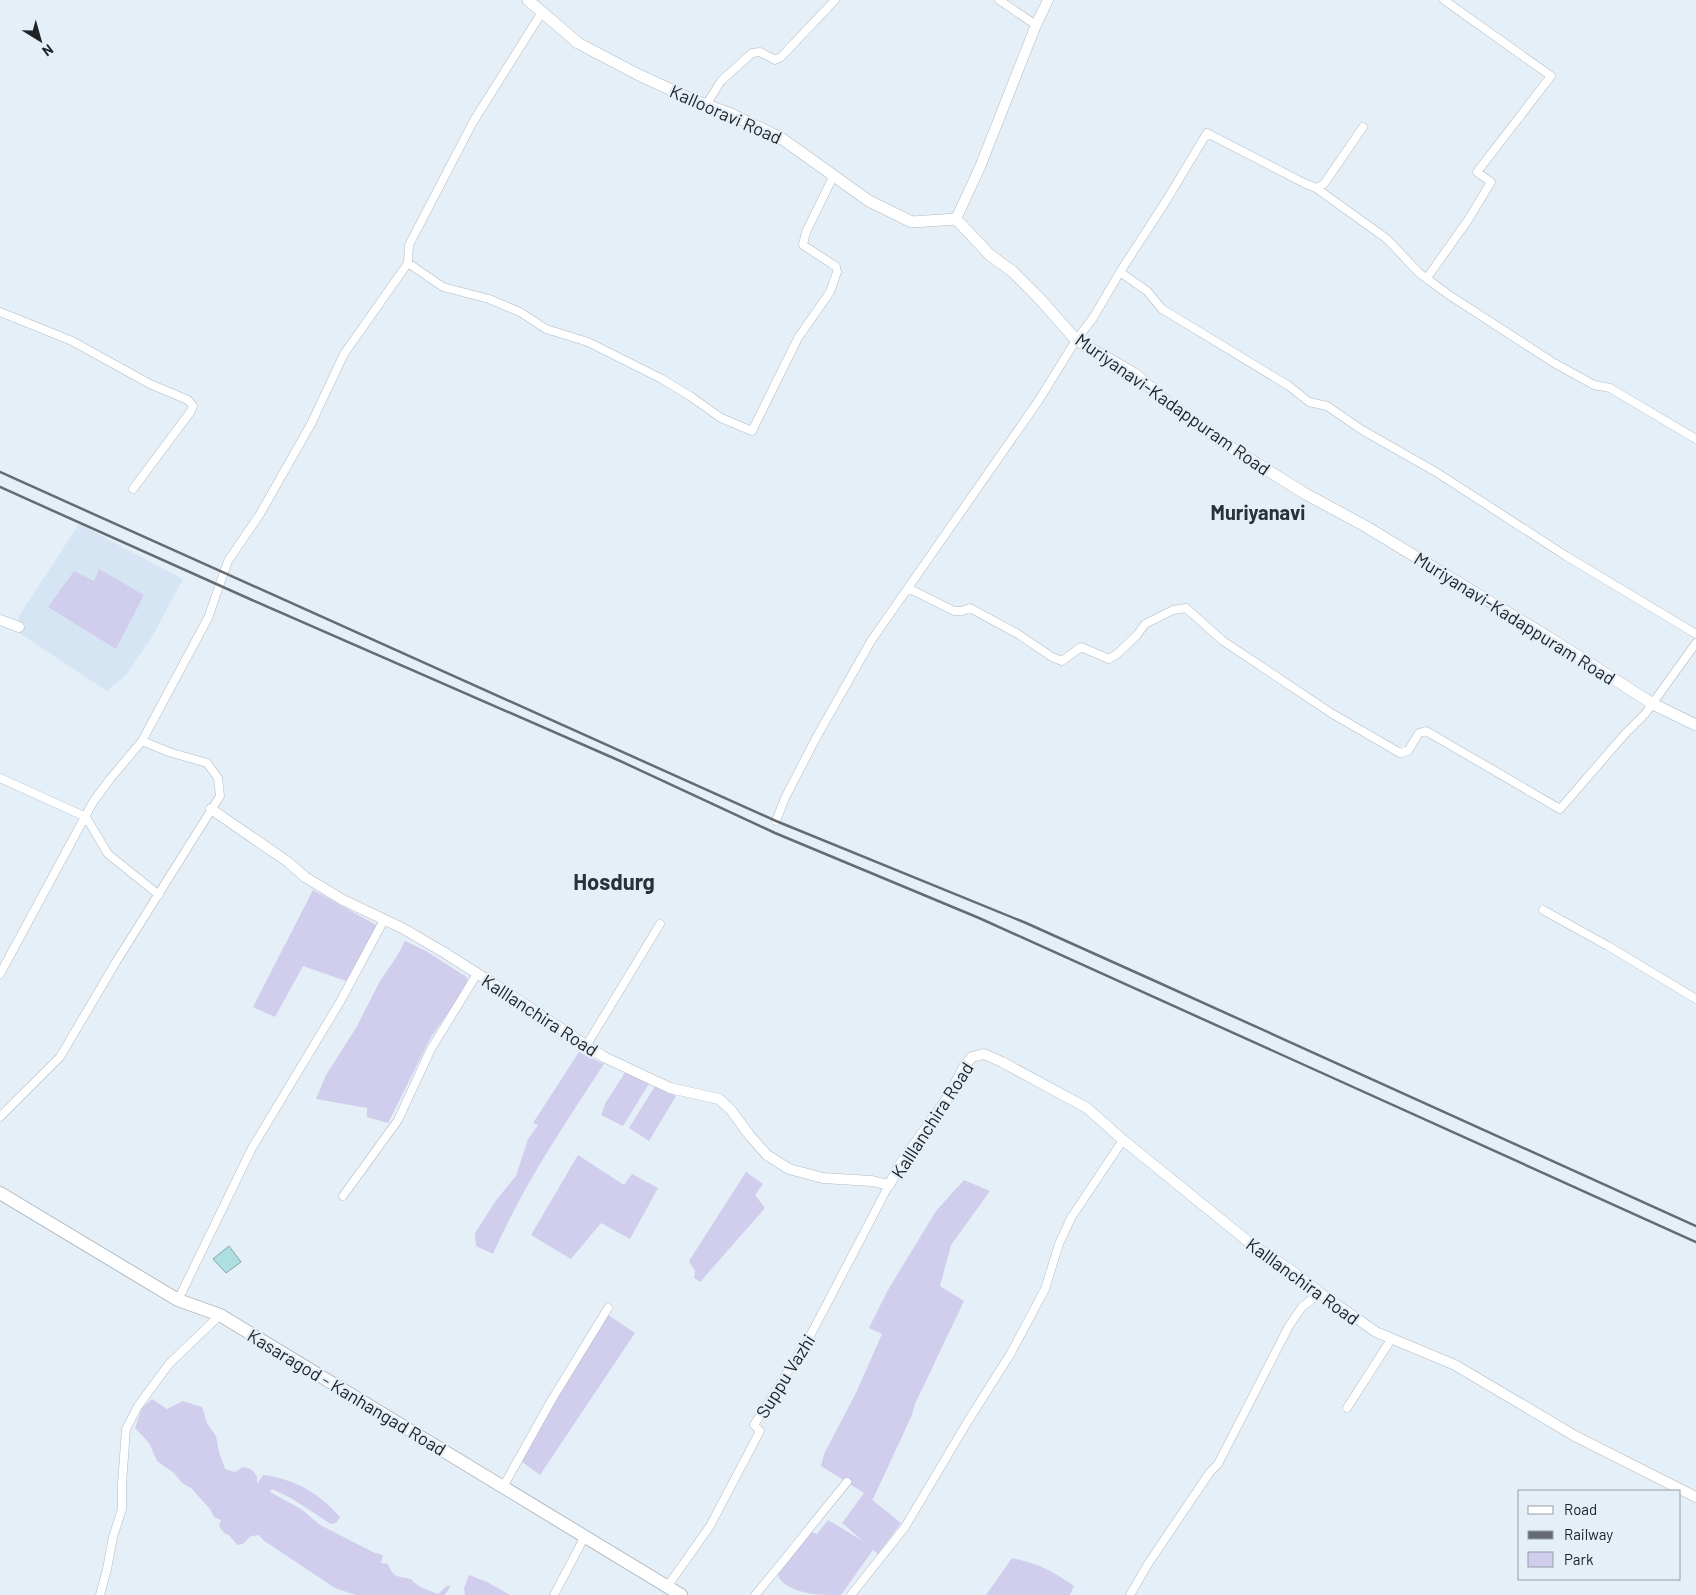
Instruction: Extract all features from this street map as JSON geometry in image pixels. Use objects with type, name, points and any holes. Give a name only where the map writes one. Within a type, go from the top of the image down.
[{"type":"main road","name":"Kallooravi Road","points":[[528,0],[578,43],[637,74],[706,105],[731,114],[781,138],[869,201],[912,222],[956,219]]},
{"type":"main road","name":"Muriyanavi-Kadappuram Road","points":[[956,219],[990,256],[1012,272],[1040,299],[1076,340],[1135,374],[1167,402],[1204,429],[1289,484],[1365,526],[1548,637],[1653,704],[1696,724]]},
{"type":"main road","name":"Kasaragod - Kanhangad Road","points":[[3,1196],[178,1300],[220,1315],[681,1595]]},
{"type":"street","points":[[706,105],[721,81],[752,53],[760,52],[775,60],[781,57],[835,0]]},
{"type":"street","points":[[1000,0],[1036,25]]},
{"type":"street","points":[[956,219],[980,167],[1036,25],[1048,0]]},
{"type":"street","points":[[1427,278],[1468,220],[1491,182],[1477,172],[1552,76],[1444,0]]},
{"type":"street","points":[[0,974],[94,802],[142,740],[208,618],[228,561],[260,514],[302,440],[344,354],[408,263],[408,245],[474,122],[542,12]]},
{"type":"street","points":[[1316,188],[1324,184],[1363,128]]},
{"type":"street","points":[[776,821],[785,798],[816,738],[871,641],[1039,400],[1076,340],[1093,318],[1207,133],[1316,188],[1387,239],[1419,273],[1464,305],[1554,363],[1594,386],[1610,388],[1696,439]]},
{"type":"street","points":[[408,263],[443,287],[489,299],[520,312],[546,329],[588,342],[662,379],[690,396],[720,418],[752,431],[798,338],[830,292],[837,272],[836,267],[803,245],[806,232],[834,175]]},
{"type":"street","points":[[1120,272],[1147,291],[1162,309],[1289,386],[1308,402],[1327,406],[1362,430],[1436,472],[1566,556],[1696,634]]},
{"type":"street","points":[[0,312],[72,341],[150,384],[188,400],[193,406],[132,489]]},
{"type":"street","points":[[908,588],[954,611],[970,608],[1018,634],[1052,657],[1062,661],[1081,647],[1109,659],[1137,635],[1145,624],[1172,610],[1186,608],[1223,641],[1331,713],[1400,753],[1408,751],[1419,734],[1426,731],[1560,809],[1653,704],[1696,643]]},
{"type":"street","points":[[0,620],[19,627]]},
{"type":"street","points":[[0,1117],[60,1057],[210,809],[220,796],[218,778],[207,763],[169,752],[142,740]]},
{"type":"street","points":[[0,778],[86,817],[108,854],[159,895]]},
{"type":"street","name":"Kalllanchira Road","points":[[210,809],[288,862],[305,877],[343,900],[428,943],[500,988],[604,1058],[670,1088],[720,1098],[767,1155],[789,1169],[823,1178],[872,1181],[889,1185],[900,1165],[950,1096],[965,1065],[972,1057],[984,1054],[1002,1062],[1087,1108],[1123,1140],[1250,1243],[1376,1332],[1455,1364],[1575,1436],[1696,1497]]},
{"type":"street","points":[[1543,910],[1608,946],[1696,999]]},
{"type":"street","points":[[178,1300],[252,1148],[340,1002],[384,920]]},
{"type":"street","points":[[586,1046],[660,924]]},
{"type":"street","points":[[343,1196],[398,1120],[430,1049],[477,974]]},
{"type":"street","points":[[851,1595],[905,1527],[1011,1353],[1045,1289],[1059,1244],[1071,1218],[1123,1140]]},
{"type":"street","name":"Suppu Vazhi","points":[[667,1587],[710,1526],[760,1431],[754,1424],[809,1338],[889,1185]]},
{"type":"street","points":[[1130,1595],[1148,1564],[1210,1472],[1218,1464],[1289,1326],[1302,1307],[1320,1293]]},
{"type":"street","points":[[503,1487],[551,1400],[608,1308]]},
{"type":"street","points":[[100,1595],[113,1537],[122,1509],[126,1429],[138,1406],[169,1364],[220,1315]]},
{"type":"street","points":[[1347,1408],[1392,1338]]},
{"type":"street","points":[[755,1595],[847,1482]]},
{"type":"street","points":[[554,1595],[585,1536]]},
{"type":"shaded area","points":[[79,524],[183,579],[152,637],[126,675],[107,691],[18,632],[19,616]]},
{"type":"green space","points":[[99,569],[144,595],[116,649],[48,607],[74,571],[94,581]]},
{"type":"green space","points":[[313,890],[378,926],[346,981],[303,966],[275,1017],[253,1007]]},
{"type":"green space","points":[[405,941],[426,951],[468,978],[462,993],[431,1037],[388,1123],[367,1117],[367,1108],[316,1099],[326,1075],[356,1028],[380,981]]},
{"type":"green space","points":[[579,1052],[604,1064],[530,1181],[493,1254],[476,1246],[475,1233],[497,1199],[516,1176],[528,1139],[538,1125],[533,1123]]},
{"type":"green space","points":[[626,1071],[650,1082],[623,1126],[601,1115],[606,1102]]},
{"type":"green space","points":[[655,1086],[676,1096],[649,1141],[629,1128]]},
{"type":"green space","points":[[578,1155],[624,1185],[632,1174],[658,1188],[630,1239],[601,1223],[571,1259],[531,1235]]},
{"type":"green space","points":[[746,1172],[763,1184],[755,1195],[765,1208],[700,1282],[694,1278],[695,1271],[689,1261]]},
{"type":"green space","points":[[964,1180],[990,1191],[951,1245],[940,1286],[964,1301],[915,1404],[912,1415],[873,1499],[870,1498],[901,1523],[878,1554],[873,1550],[841,1595],[812,1594],[799,1591],[781,1581],[778,1571],[811,1532],[817,1534],[828,1520],[863,1541],[842,1523],[864,1493],[821,1466],[824,1454],[856,1393],[882,1334],[869,1328],[888,1290],[936,1211]]},
{"type":"green space","points":[[607,1314],[635,1333],[540,1475],[521,1461],[548,1410]]},
{"type":"green space","points":[[152,1399],[167,1409],[183,1401],[202,1407],[207,1423],[216,1436],[225,1469],[235,1472],[243,1467],[251,1469],[257,1476],[257,1484],[263,1475],[275,1477],[296,1484],[315,1494],[340,1517],[336,1523],[331,1524],[291,1498],[272,1489],[270,1492],[301,1509],[320,1525],[375,1553],[383,1555],[381,1563],[388,1564],[396,1576],[411,1579],[420,1586],[438,1594],[448,1585],[450,1587],[445,1595],[356,1595],[335,1588],[263,1540],[259,1535],[251,1536],[243,1544],[237,1545],[219,1526],[221,1520],[214,1517],[210,1509],[191,1488],[182,1483],[174,1473],[157,1461],[149,1443],[135,1428],[142,1408]]},
{"type":"green space","points":[[1012,1558],[1038,1565],[1059,1576],[1074,1586],[1070,1595],[986,1595]]},
{"type":"green space","points":[[469,1575],[487,1582],[510,1595],[465,1595],[464,1588]]},
{"type":"water","points":[[229,1246],[241,1262],[226,1273],[213,1259]]},
{"type":"railway","points":[[0,472],[776,821],[1026,923],[1696,1226]]},
{"type":"railway","points":[[0,487],[252,600],[618,760],[775,833],[979,918],[1696,1242]]},
{"type":"district","name":"Muriyanavi","points":[[1258,512]]},
{"type":"district","name":"Hosdurg","points":[[614,881]]}]
